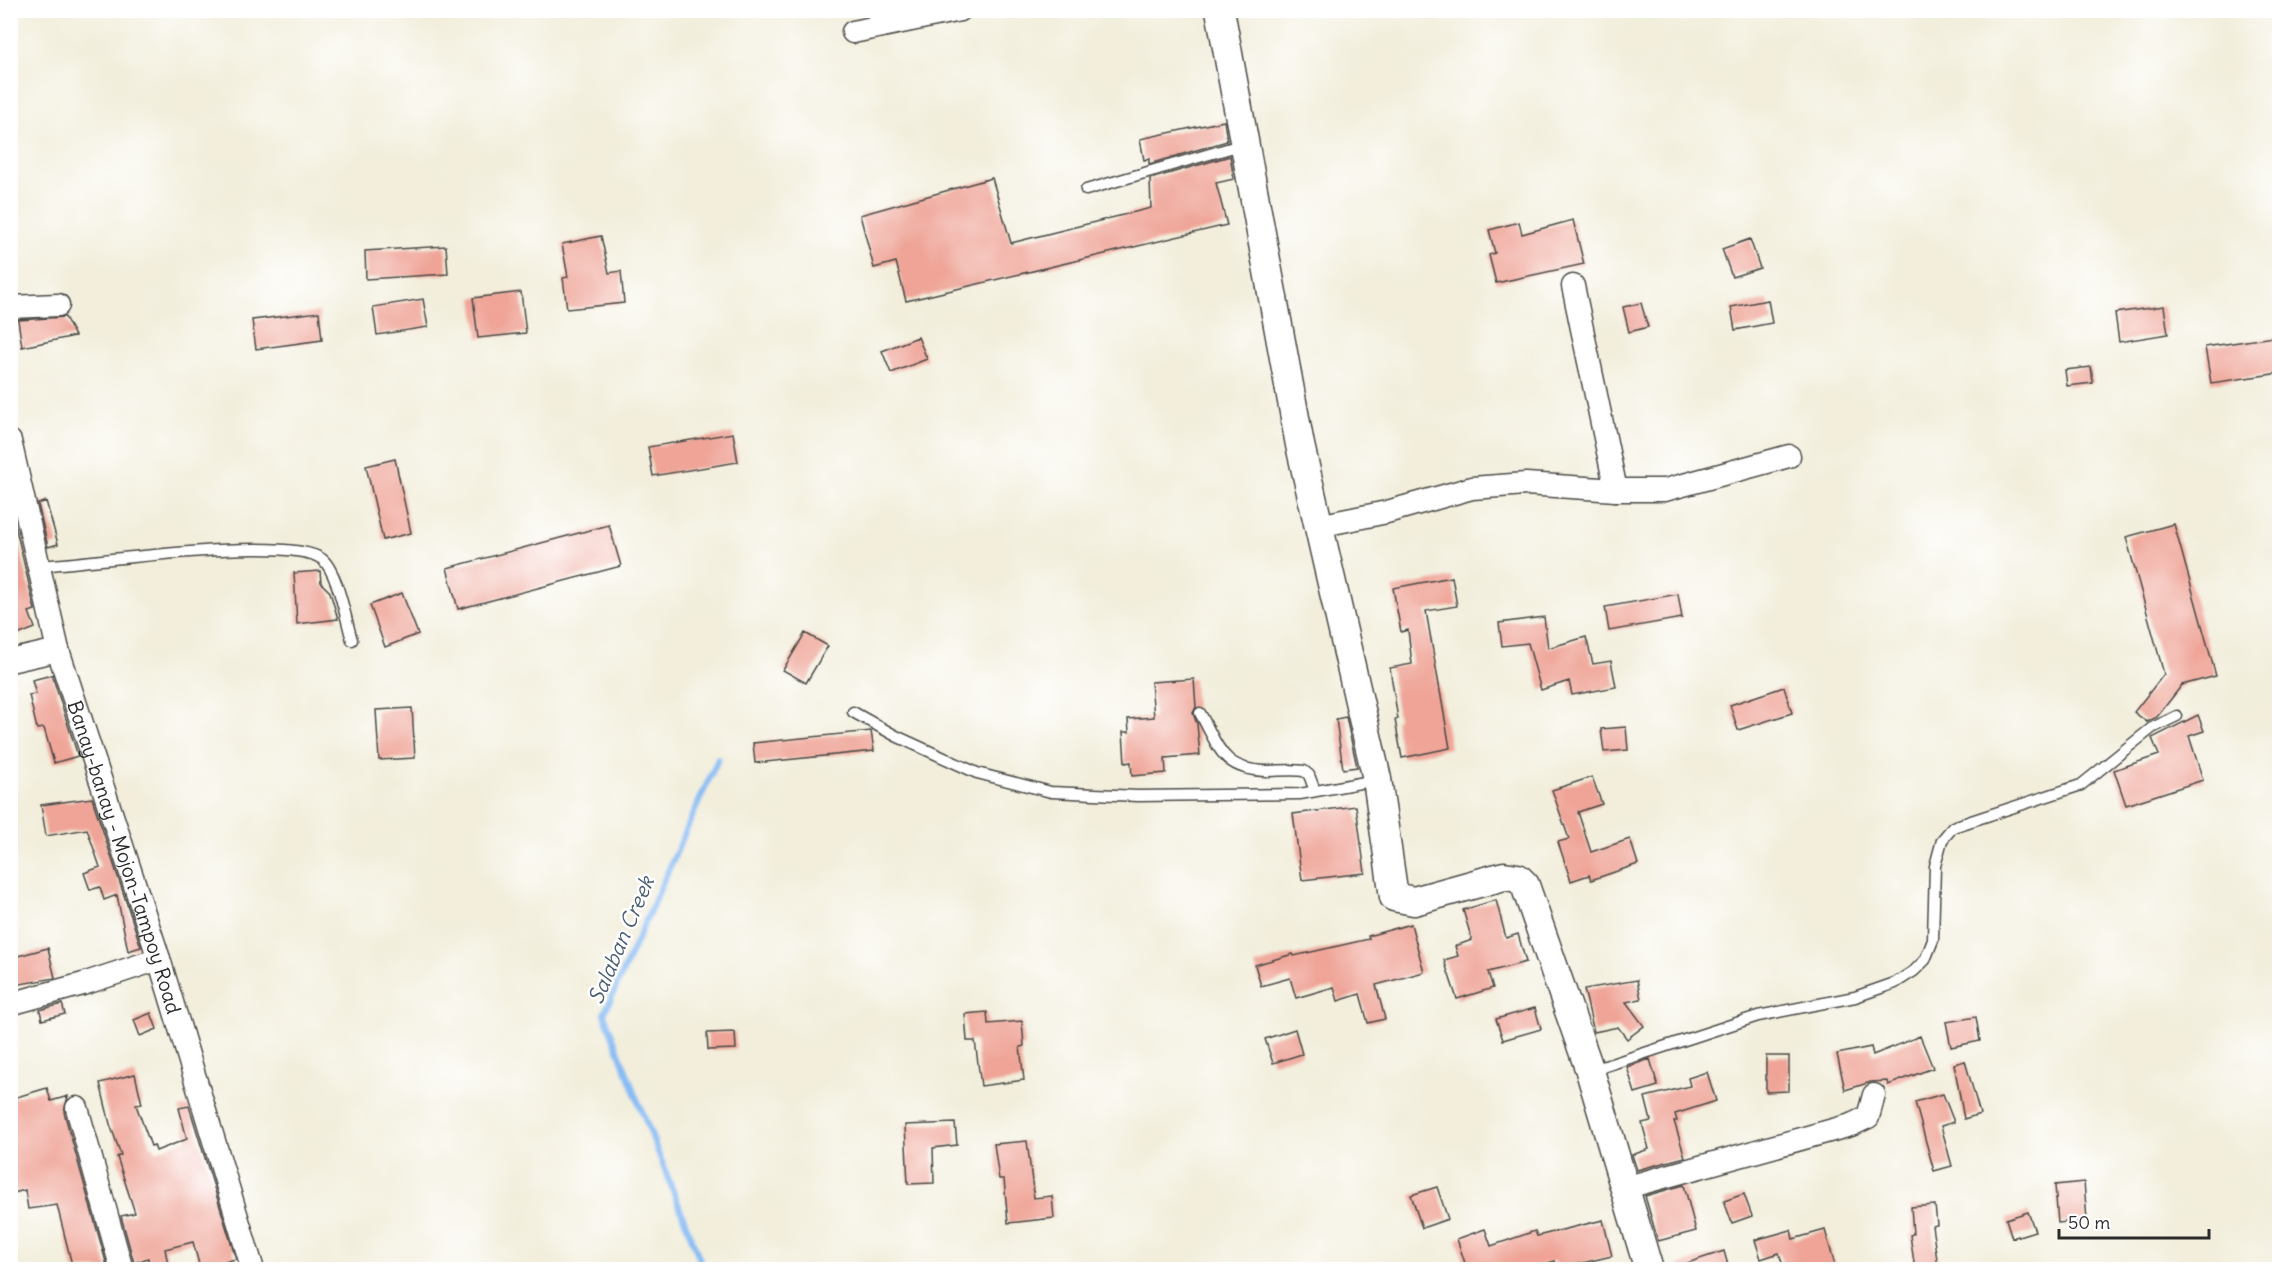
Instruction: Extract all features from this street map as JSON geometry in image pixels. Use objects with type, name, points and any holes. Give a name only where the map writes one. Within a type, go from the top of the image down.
[{"type":"street","points":[[854,32],[960,10]]},
{"type":"street","points":[[1220,10],[1300,445],[1377,780],[1392,890],[1396,898],[1414,901],[1504,876],[1518,878],[1525,885],[1590,1071],[1649,1269]]},
{"type":"street","points":[[1573,286],[1616,490]]},
{"type":"street","points":[[10,307],[58,305]]},
{"type":"street","name":"Banay-banay - Mojon-Tampoy Road","points":[[10,441],[17,504],[39,566],[58,650],[159,959],[253,1269]]},
{"type":"street","points":[[1318,526],[1387,512],[1472,488],[1526,484],[1616,490],[1665,490],[1789,456]]},
{"type":"street","points":[[10,661],[58,650]]},
{"type":"street","points":[[10,1004],[83,984],[159,959]]},
{"type":"street","points":[[1624,1188],[1851,1125],[1868,1117],[1874,1095]]},
{"type":"street","points":[[78,1108],[122,1269]]},
{"type":"lane","points":[[1086,190],[1244,144]]},
{"type":"lane","points":[[39,566],[236,549],[281,550],[310,555],[321,558],[331,568],[351,639]]},
{"type":"lane","points":[[853,712],[896,736],[977,773],[1051,792],[1138,796],[1300,794],[1377,780]]},
{"type":"lane","points":[[1200,713],[1223,754],[1237,767],[1304,771],[1309,775],[1315,791]]},
{"type":"lane","points":[[1590,1071],[1758,1016],[1855,997],[1894,983],[1925,960],[1934,940],[1935,866],[1942,840],[1953,827],[2081,785],[2107,767],[2152,728],[2177,716]]},
{"type":"building","points":[[1224,121],[1227,141],[1149,164],[1149,159],[1144,160],[1140,139]]},
{"type":"building","points":[[1230,156],[1234,179],[1216,183],[1227,225],[906,301],[896,262],[874,268],[860,215],[992,178],[1011,243],[1151,208],[1150,179]]},
{"type":"building","points":[[1573,220],[1584,264],[1496,283],[1489,255],[1495,253],[1489,230],[1519,222],[1522,234]]},
{"type":"building","points":[[601,236],[609,273],[621,271],[624,303],[567,309],[563,278],[568,277],[562,244]]},
{"type":"building","points":[[1750,239],[1760,268],[1732,277],[1722,249]]},
{"type":"building","points":[[446,246],[448,274],[366,279],[365,251]]},
{"type":"building","points":[[521,292],[526,333],[478,338],[473,298]]},
{"type":"building","points":[[423,299],[428,327],[377,335],[373,307]]},
{"type":"building","points":[[1768,300],[1772,323],[1735,330],[1731,307]]},
{"type":"building","points":[[1641,303],[1648,327],[1629,332],[1623,307]]},
{"type":"building","points":[[2164,306],[2168,334],[2119,342],[2115,313]]},
{"type":"building","points":[[319,312],[322,340],[256,349],[252,320]]},
{"type":"building","points":[[65,317],[75,336],[22,347],[18,320]]},
{"type":"building","points":[[2280,336],[2280,373],[2211,383],[2205,347]]},
{"type":"building","points":[[918,337],[927,359],[891,373],[882,351]]},
{"type":"building","points":[[2091,367],[2093,383],[2067,386],[2065,370]]},
{"type":"building","points":[[733,433],[738,462],[653,476],[648,447]]},
{"type":"building","points":[[395,459],[411,533],[383,540],[366,466]]},
{"type":"building","points":[[46,501],[58,544],[48,547],[38,504]]},
{"type":"building","points":[[12,512],[35,610],[29,612],[35,628],[10,638]]},
{"type":"building","points":[[2174,524],[2216,676],[2182,685],[2157,717],[2147,722],[2134,712],[2164,674],[2126,537]]},
{"type":"building","points":[[609,525],[621,566],[458,609],[447,568]]},
{"type":"building","points":[[320,571],[321,583],[330,592],[338,619],[297,624],[294,573]]},
{"type":"building","points":[[1452,577],[1457,606],[1426,611],[1450,748],[1402,758],[1395,720],[1398,719],[1390,668],[1412,664],[1408,630],[1401,632],[1393,588]]},
{"type":"building","points":[[402,593],[418,634],[385,647],[370,605]]},
{"type":"building","points":[[1678,594],[1682,618],[1609,631],[1605,607]]},
{"type":"building","points":[[1544,617],[1548,648],[1586,637],[1593,664],[1611,661],[1616,687],[1572,695],[1569,681],[1541,690],[1528,643],[1502,646],[1499,623]]},
{"type":"building","points":[[805,633],[828,646],[806,683],[783,670]]},
{"type":"building","points":[[52,675],[78,756],[54,763],[44,728],[37,729],[29,695],[36,694],[32,680]]},
{"type":"building","points":[[1194,679],[1196,707],[1193,713],[1197,724],[1200,755],[1165,758],[1166,773],[1132,776],[1131,762],[1125,763],[1123,732],[1129,732],[1128,719],[1154,717],[1151,682]]},
{"type":"building","points":[[1784,687],[1792,713],[1738,730],[1730,705]]},
{"type":"building","points":[[412,708],[415,758],[379,760],[376,710]]},
{"type":"building","points":[[2198,715],[2204,731],[2189,736],[2203,780],[2126,805],[2114,770],[2159,755],[2152,738]]},
{"type":"building","points":[[1346,717],[1357,767],[1343,769],[1336,719]]},
{"type":"building","points":[[1626,727],[1628,750],[1604,752],[1601,729]]},
{"type":"building","points":[[871,731],[874,751],[755,763],[753,743]]},
{"type":"building","points":[[1592,777],[1602,804],[1578,812],[1591,852],[1630,839],[1638,864],[1591,880],[1589,875],[1571,881],[1558,842],[1569,839],[1552,790]]},
{"type":"building","points":[[92,798],[141,947],[128,951],[117,895],[104,900],[100,887],[90,890],[84,873],[100,867],[87,829],[46,836],[41,805]]},
{"type":"building","points":[[1356,806],[1365,873],[1302,880],[1293,814]]},
{"type":"building","points":[[1496,900],[1506,938],[1518,934],[1526,962],[1488,972],[1493,988],[1457,999],[1444,960],[1458,956],[1455,946],[1472,940],[1463,910]]},
{"type":"building","points":[[1411,924],[1424,972],[1376,985],[1385,1019],[1368,1023],[1360,994],[1338,1001],[1334,987],[1296,998],[1290,978],[1261,986],[1255,965],[1293,954],[1294,956],[1369,939],[1368,936]]},
{"type":"building","points":[[48,948],[55,978],[15,985],[10,958]]},
{"type":"building","points":[[1637,980],[1641,999],[1626,1002],[1644,1026],[1627,1039],[1618,1027],[1594,1032],[1584,989]]},
{"type":"building","points":[[62,1004],[65,1014],[42,1020],[40,1010]]},
{"type":"building","points":[[1535,1008],[1541,1029],[1503,1040],[1496,1019]]},
{"type":"building","points":[[987,1012],[988,1024],[1022,1021],[1024,1046],[1020,1047],[1024,1080],[981,1086],[975,1041],[967,1041],[965,1014]]},
{"type":"building","points":[[151,1013],[157,1029],[140,1036],[134,1020]]},
{"type":"building","points":[[1976,1017],[1980,1041],[1951,1047],[1946,1022]]},
{"type":"building","points":[[1295,1029],[1302,1054],[1273,1063],[1265,1039]]},
{"type":"building","points":[[735,1032],[736,1049],[708,1050],[707,1033]]},
{"type":"building","points":[[1920,1036],[1933,1068],[1888,1085],[1887,1081],[1871,1082],[1845,1090],[1837,1054],[1871,1047],[1873,1055]]},
{"type":"building","points":[[1766,1056],[1789,1056],[1789,1091],[1766,1092]]},
{"type":"building","points":[[1650,1059],[1658,1086],[1635,1093],[1627,1067]]},
{"type":"building","points":[[1965,1061],[1980,1114],[1964,1119],[1954,1064]]},
{"type":"building","points":[[1707,1072],[1716,1101],[1675,1114],[1677,1121],[1674,1121],[1685,1157],[1637,1170],[1632,1155],[1649,1149],[1642,1123],[1651,1121],[1645,1097],[1690,1086],[1688,1078]]},
{"type":"building","points":[[135,1074],[142,1104],[136,1105],[151,1146],[154,1145],[156,1151],[187,1139],[179,1108],[189,1106],[236,1259],[200,1268],[193,1242],[165,1249],[169,1269],[150,1269],[148,1258],[134,1263],[121,1216],[135,1213],[117,1157],[121,1155],[110,1124],[100,1083]]},
{"type":"building","points":[[47,1088],[51,1101],[68,1096],[64,1112],[108,1269],[73,1269],[57,1205],[28,1209],[25,1190],[10,1194],[10,1099]]},
{"type":"building","points":[[1943,1094],[1954,1122],[1941,1126],[1952,1166],[1934,1171],[1915,1102]]},
{"type":"building","points":[[955,1123],[957,1145],[933,1148],[934,1183],[908,1184],[905,1125]]},
{"type":"building","points":[[1027,1141],[1034,1198],[1052,1196],[1054,1218],[1008,1223],[1004,1179],[999,1179],[994,1144]]},
{"type":"building","points":[[2084,1182],[2087,1220],[2058,1223],[2055,1185]]},
{"type":"building","points":[[1684,1185],[1696,1231],[1658,1241],[1645,1196]]},
{"type":"building","points":[[1437,1187],[1448,1219],[1422,1228],[1411,1195]]},
{"type":"building","points":[[1744,1194],[1752,1216],[1732,1223],[1724,1201]]},
{"type":"building","points":[[1935,1205],[1937,1225],[1932,1226],[1938,1266],[1915,1269],[1910,1235],[1913,1234],[1911,1207]]},
{"type":"building","points":[[2028,1212],[2035,1231],[2012,1238],[2006,1219]]},
{"type":"building","points":[[1603,1220],[1612,1256],[1557,1269],[1555,1261],[1529,1269],[1511,1269],[1510,1265],[1495,1269],[1467,1269],[1457,1239],[1485,1229],[1491,1246],[1535,1231],[1537,1236]]},
{"type":"building","points":[[1791,1230],[1793,1239],[1825,1230],[1836,1269],[1784,1269],[1779,1253],[1761,1259],[1755,1240]]},
{"type":"building","points":[[1724,1251],[1729,1269],[1678,1269],[1678,1266]]},
{"type":"waterway","name":"Salaban Creek","points":[[704,1270],[604,1014],[718,759]]}]
